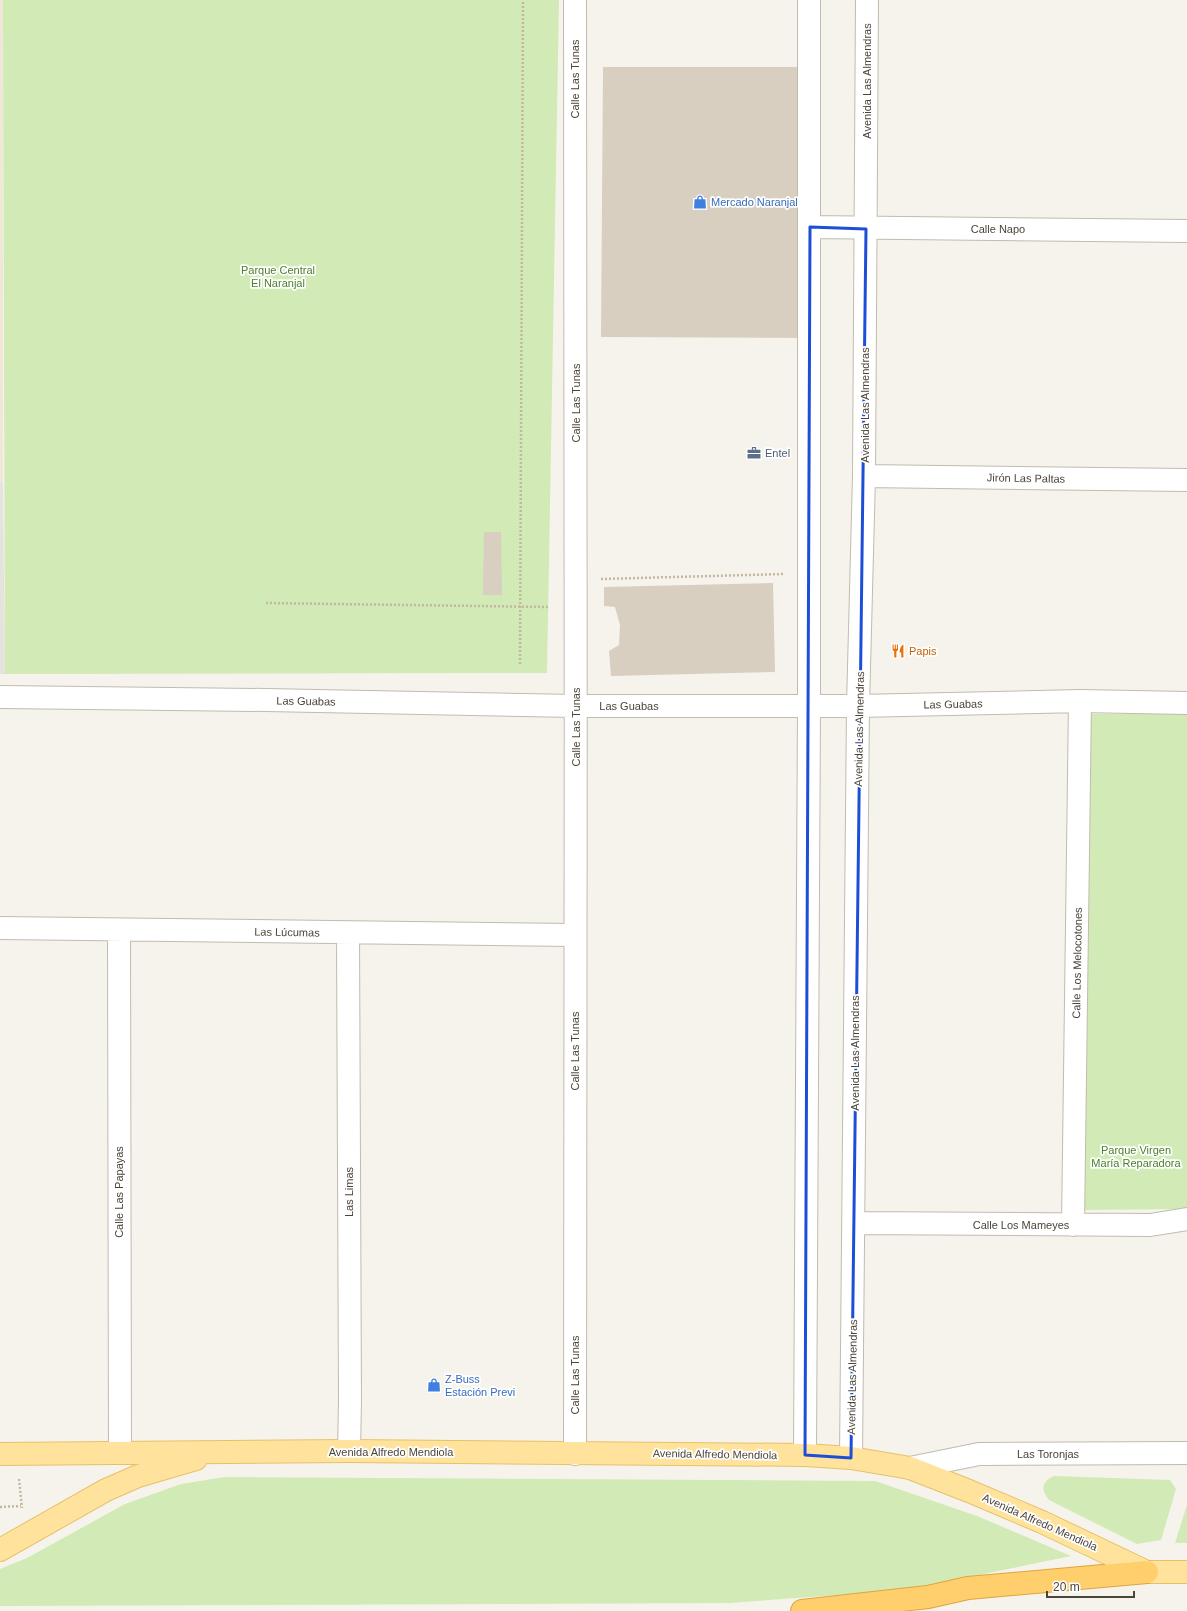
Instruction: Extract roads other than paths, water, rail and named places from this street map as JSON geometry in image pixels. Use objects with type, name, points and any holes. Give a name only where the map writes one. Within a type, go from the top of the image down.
[{"type":"highway","points":[[802,1611],[928,1596],[968,1588],[1147,1572]]},
{"type":"main road","name":"Avenida Alfredo Mendiola","points":[[0,1454],[349,1451],[575,1454],[610,1452],[805,1454],[850,1458],[910,1468],[1042,1522],[1147,1572],[1187,1572]]},
{"type":"main road","name":"Avenida Alfredo Mendiola","points":[[0,1550],[112,1487],[138,1476],[221,1452]]},
{"type":"street","name":"Calle Las Tunas","points":[[575,0],[575,1454]]},
{"type":"street","points":[[805,1454],[809,706],[809,0]]},
{"type":"street","name":"Avenida Las Almendras","points":[[850,1458],[854,1223],[858,706],[864,476],[867,0]]},
{"type":"street","name":"Calle Napo","points":[[810,227],[1187,231]]},
{"type":"street","name":"Jirón Las Paltas","points":[[864,476],[1187,480]]},
{"type":"street","name":"Las Guabas","points":[[0,697],[274,700],[576,706],[858,706],[1080,701],[1187,703]]},
{"type":"street","name":"Calle Los Melocotones","points":[[1073,1225],[1080,701]]},
{"type":"street","name":"Las Lúcumas","points":[[0,928],[575,935]]},
{"type":"street","name":"Calle Las Papayas","points":[[120,930],[120,1453]]},
{"type":"street","name":"Las Limas","points":[[348,933],[349,1451]]},
{"type":"street","name":"Calle Los Mameyes","points":[[854,1223],[1150,1226],[1187,1219]]},
{"type":"street","name":"Las Toronjas","points":[[910,1468],[979,1454],[1187,1453]]},
{"type":"place","name":"Mercado Naranjal","points":[[700,202]]},
{"type":"place","name":"Entel","points":[[754,453]]},
{"type":"place","name":"Papis","points":[[898,651]]},
{"type":"place","name":"Z-Buss Estación Previ","points":[[434,1385]]},
{"type":"park label","name":"Parque Central El Naranjal","points":[[278,276]]},
{"type":"park label","name":"Parque Virgen María Reparadora","points":[[1136,1156]]}]
